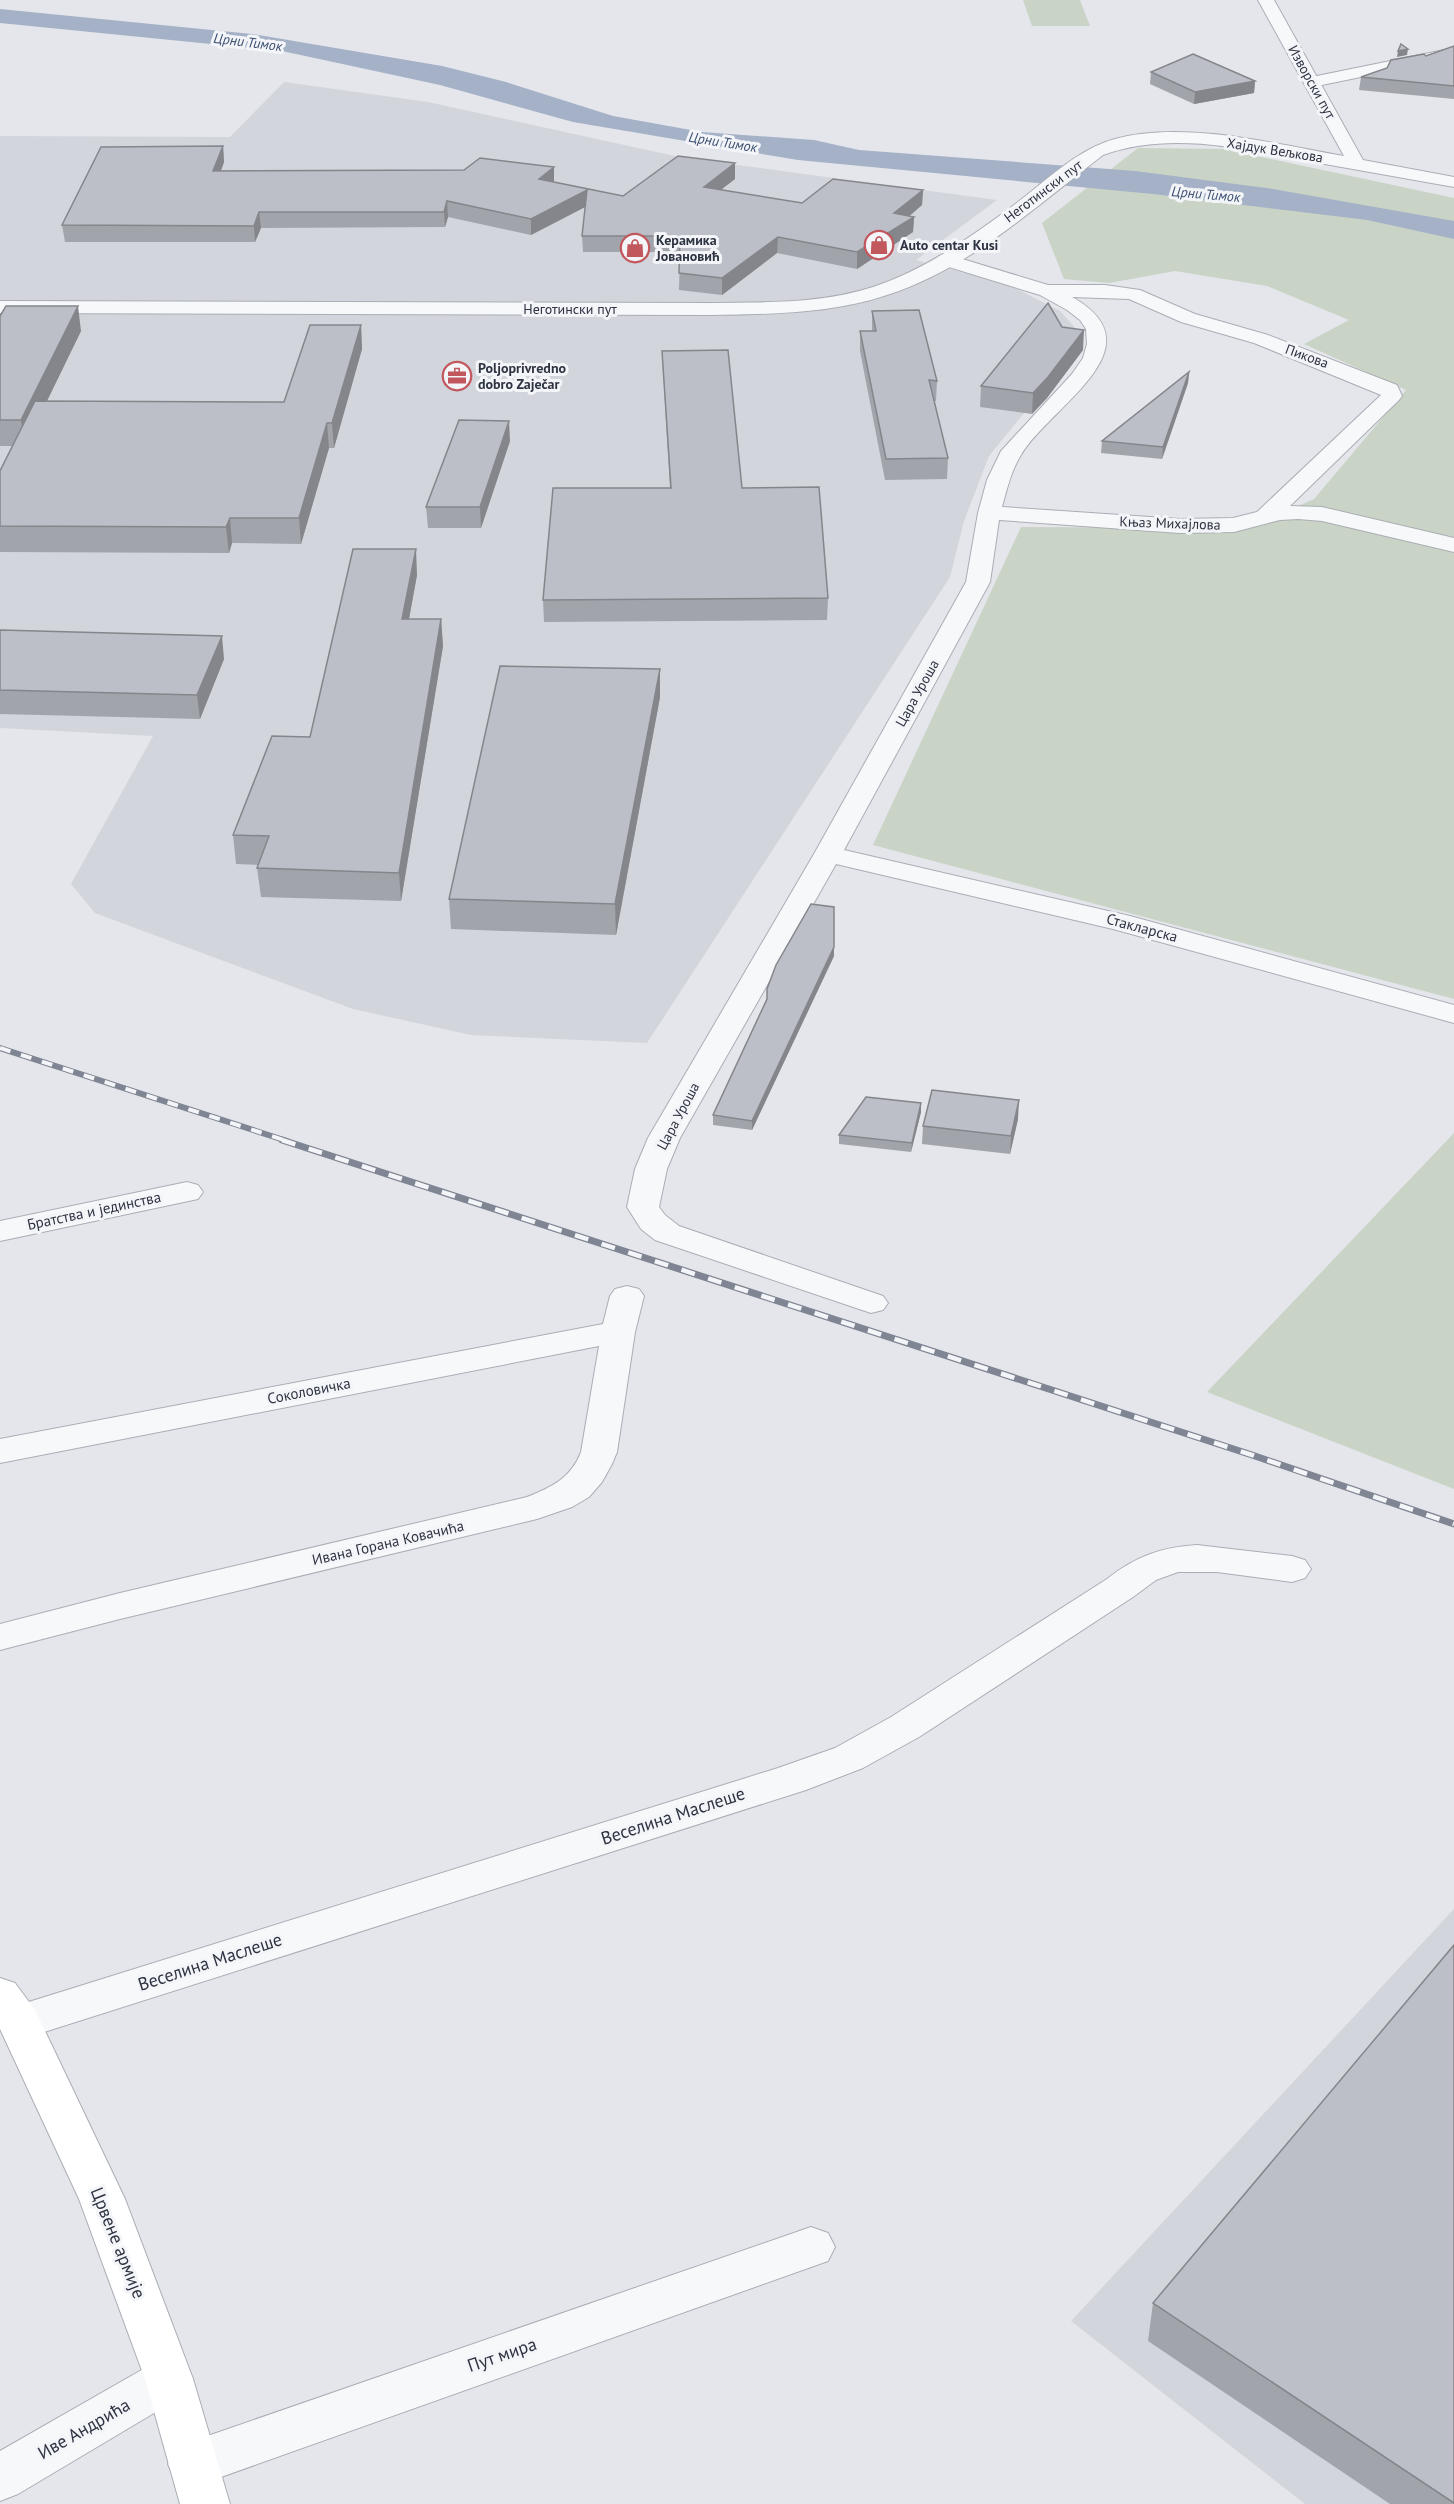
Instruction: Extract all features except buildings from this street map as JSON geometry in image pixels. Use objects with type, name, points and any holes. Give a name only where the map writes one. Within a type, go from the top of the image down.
[{"type":"main road","name":"Црвене армије","points":[[10,2009],[64,2113],[102,2199],[169,2379],[199,2484]]},
{"type":"street","name":"Изворски пут","points":[[1266,0],[1357,164]]},
{"type":"street","points":[[1312,82],[1454,53]]},
{"type":"street","name":"Хајдук Вељкова","points":[[1096,151],[1110,144],[1136,141],[1222,141],[1454,182]]},
{"type":"street","name":"Неготински пут","points":[[0,307],[634,310],[795,307],[877,292],[897,285],[946,260],[1006,219],[1096,151]]},
{"type":"street","name":"Цара Уроша","points":[[871,1303],[667,1233],[652,1222],[643,1207],[651,1169],[664,1138],[828,854],[978,582],[989,513],[998,480],[1012,451],[1079,378],[1093,358],[1097,344],[1096,329],[1088,316],[1047,291],[946,260]]},
{"type":"street","name":"Пикова","points":[[1047,291],[1105,291],[1133,294],[1188,318],[1261,339],[1390,389],[1392,396],[1264,517]]},
{"type":"street","name":"Књаз Михајлова","points":[[989,513],[1180,526],[1234,525],[1288,513],[1322,514],[1454,545]]},
{"type":"street","name":"Стакларска","points":[[828,854],[1120,922],[1454,1014]]},
{"type":"street","name":"Братства и јединства","points":[[0,1231],[187,1191]]},
{"type":"street","name":"Ивана Горана Ковачића","points":[[0,1637],[120,1606],[537,1508],[562,1497],[583,1484],[593,1469],[599,1452],[618,1332],[627,1296]]},
{"type":"street","name":"Соколовичка","points":[[0,1450],[618,1332]]},
{"type":"street","name":"Веселина Маслеше","points":[[10,2009],[780,1782],[849,1758],[905,1727],[1120,1588],[1147,1568],[1178,1559],[1216,1559],[1292,1569]]},
{"type":"street","name":"Пут мира","points":[[199,2484],[811,2247]]},
{"type":"street","name":"Иве Андрића","points":[[0,2478],[169,2379]]},
{"type":"shaded area","points":[[284,82],[428,102],[679,157],[997,200],[916,260],[1009,285],[1060,311],[1077,330],[1083,341],[989,456],[964,521],[950,577],[647,1043],[471,1035],[353,1009],[95,913],[71,884],[153,736],[0,728],[0,136],[230,137]]},
{"type":"shaded area","points":[[1454,1909],[1454,2504],[1305,2504],[1071,2321]]},
{"type":"green space","points":[[1023,0],[1080,0],[1090,26],[1032,26]]},
{"type":"green space","points":[[1138,148],[1224,149],[1454,198],[1454,999],[873,845],[1021,527],[1246,528],[1314,499],[1406,390],[1304,344],[1349,320],[1267,286],[1175,271],[1109,283],[1064,279],[1042,223]]},
{"type":"green space","points":[[1454,1133],[1454,1489],[1207,1392]]},
{"type":"water","name":"Црни Тимок","points":[[0,9],[252,34],[442,66],[506,82],[613,116],[702,132],[814,140],[859,150],[1135,171],[1273,189],[1454,221],[1454,239],[1367,220],[1153,194],[798,160],[573,122],[440,85],[282,51],[0,23]]},
{"type":"railway","points":[[0,1048],[287,1141]]},
{"type":"railway","points":[[282,1140],[1252,1455],[1454,1524]]},
{"type":"place","name":"Auto centar Kusi","points":[[879,245]]},
{"type":"place","name":"Керамика Јовановић","points":[[635,248]]},
{"type":"place","name":"Poljoprivredno dobro Zaječar","points":[[457,376]]}]
